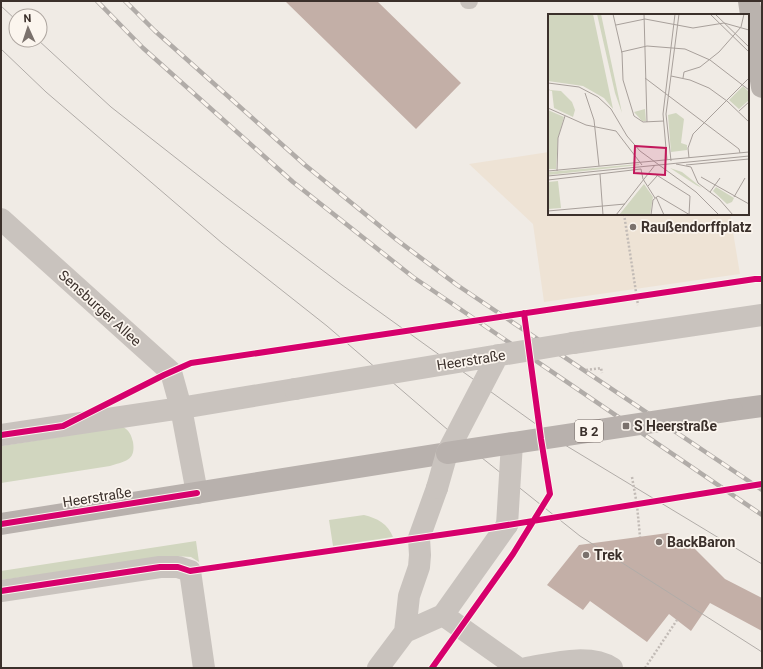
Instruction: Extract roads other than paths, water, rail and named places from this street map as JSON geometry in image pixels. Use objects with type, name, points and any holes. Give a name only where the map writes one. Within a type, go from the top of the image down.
[{"type":"main road","name":"Heerstraße","points":[[1,524],[512,443],[762,406]]},
{"type":"street","points":[[750,1],[762,87]]},
{"type":"street","name":"Sensburger Allee","points":[[1,219],[171,372],[181,408]]},
{"type":"street","name":"Heerstraße","points":[[1,435],[181,408],[573,343],[762,315]]},
{"type":"street","points":[[405,632],[409,596],[419,567],[419,538],[437,488],[447,454],[498,356]]},
{"type":"street","points":[[181,408],[197,493]]},
{"type":"street","points":[[378,668],[405,632],[443,615],[508,525],[512,443]]},
{"type":"street","points":[[1,591],[160,567],[178,567],[190,571],[204,668]]},
{"type":"street","points":[[443,615],[518,668]]},
{"type":"street","points":[[526,668],[589,660],[608,665],[612,668]]},
{"type":"tram line","points":[[1,6],[8,13]]},
{"type":"tram line","points":[[47,48],[111,107],[227,198],[342,285],[565,445],[762,564]]},
{"type":"tram line","points":[[1,49],[46,92],[222,243],[327,326],[462,442],[580,536],[762,652]]},
{"type":"railway","points":[[97,1],[143,48],[293,182],[413,277],[762,515]]},
{"type":"railway","points":[[125,1],[155,31],[305,165],[397,240],[457,285],[762,490]]},
{"type":"place","name":"Raußendorffplatz","points":[[633,227]]},
{"type":"place","name":"S Heerstraße","points":[[626,426]]},
{"type":"place","name":"BackBaron","points":[[659,542]]},
{"type":"place","name":"Trek","points":[[586,555]]}]
